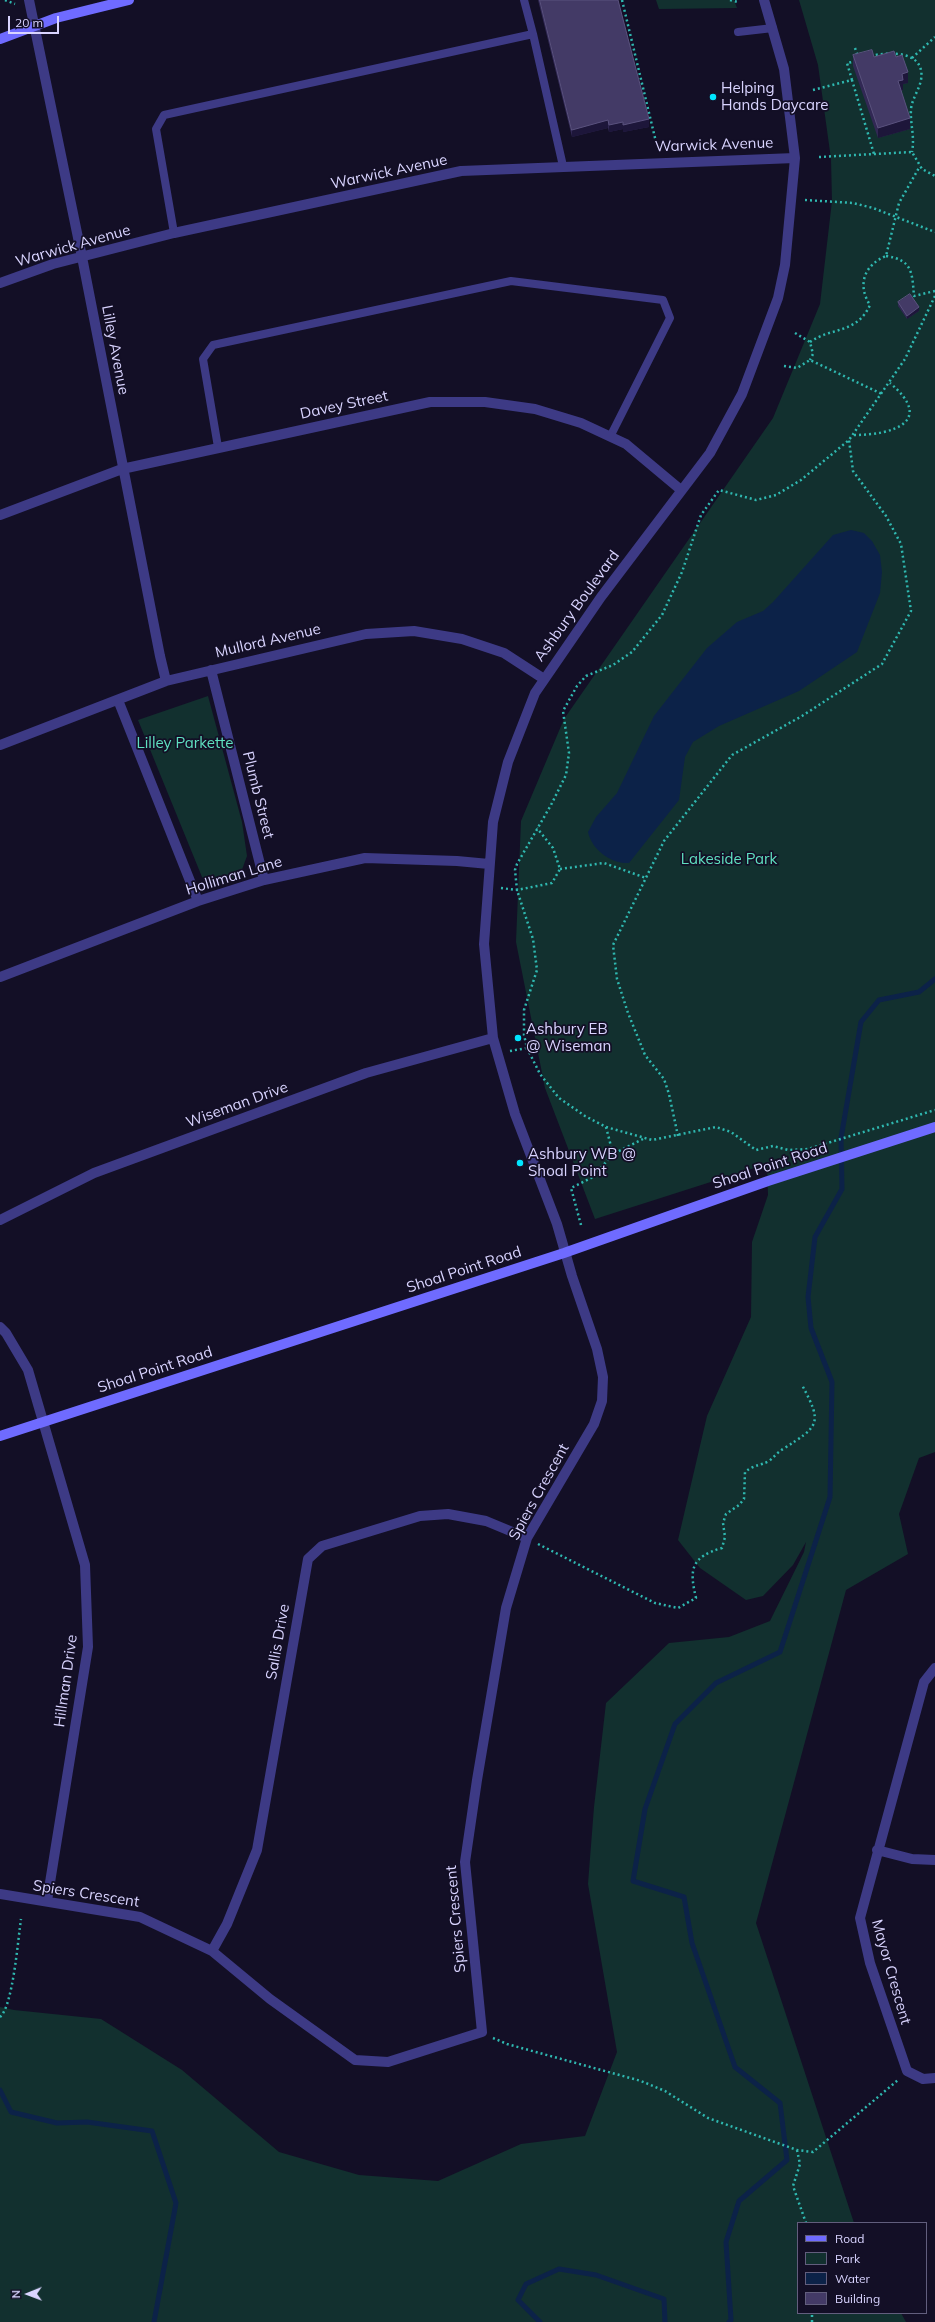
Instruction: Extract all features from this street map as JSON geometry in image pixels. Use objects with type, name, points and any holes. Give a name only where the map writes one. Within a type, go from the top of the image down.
[{"type":"street","name":"Lilley Avenue","points":[[28,0],[35,25],[82,257],[122,469],[166,681]]},
{"type":"street","points":[[0,39],[56,18],[129,0]]},
{"type":"street","name":"Ashbury Boulevard","points":[[564,1253],[557,1224],[515,1114],[492,1038],[484,944],[493,822],[508,762],[535,693],[601,597],[710,453],[742,394],[778,298],[785,265],[792,200],[794,158],[787,83],[764,0]]},
{"type":"street","name":"Warwick Avenue","points":[[0,284],[53,264],[174,233],[461,171],[794,158]]},
{"type":"street","name":"Davey Street","points":[[0,515],[122,469],[430,402],[485,402],[535,409],[581,423],[626,444],[681,490]]},
{"type":"street","name":"Mullord Avenue","points":[[0,745],[166,681],[366,634],[414,632],[462,639],[504,652],[544,679]]},
{"type":"street","name":"Plumb Street","points":[[211,670],[264,880]]},
{"type":"street","points":[[118,700],[198,901]]},
{"type":"street","name":"Holliman Lane","points":[[0,977],[198,901],[264,880],[364,858],[457,861],[489,864]]},
{"type":"street","name":"Wiseman Drive","points":[[0,1220],[94,1173],[366,1073],[492,1038]]},
{"type":"street","name":"Shoal Point Road","points":[[0,1436],[564,1253],[768,1181],[935,1127]]},
{"type":"street","name":"Spiers Crescent","points":[[0,1894],[140,1917],[212,1952],[270,1999],[355,2060],[388,2062],[482,2032],[465,1862],[476,1780],[506,1608],[527,1538],[594,1424],[602,1401],[603,1376],[597,1349],[564,1253]]},
{"type":"street","points":[[0,1327],[6,1333],[28,1370],[43,1422]]},
{"type":"street","name":"Hillman Drive","points":[[43,1422],[85,1565],[88,1647],[47,1901]]},
{"type":"street","name":"Sallis Drive","points":[[212,1952],[227,1924],[257,1850],[308,1559],[322,1546],[420,1516],[448,1514],[478,1520],[527,1538]]},
{"type":"street","name":"Mayor Crescent","points":[[906,2071],[870,1963],[860,1918],[877,1850],[924,1682],[935,1668]]},
{"type":"street","points":[[877,1850],[912,1859],[935,1860]]},
{"type":"street","points":[[906,2071],[923,2079],[935,2078]]},
{"type":"lane","points":[[524,0],[563,166]]},
{"type":"lane","points":[[738,32],[773,28]]},
{"type":"lane","points":[[174,233],[156,129],[164,115],[533,34]]},
{"type":"lane","points":[[218,447],[203,359],[213,345],[511,280],[663,300],[670,318],[610,437]]},
{"type":"path","points":[[5,0],[15,4]]},
{"type":"path","points":[[622,0],[656,142]]},
{"type":"path","points":[[730,0],[738,2]]},
{"type":"path","points":[[912,58],[935,37]]},
{"type":"path","points":[[855,48],[859,60],[847,63],[874,154]]},
{"type":"path","points":[[866,58],[895,52],[912,58],[920,68],[921,77],[912,102],[911,112],[914,132],[912,152],[922,169],[935,176]]},
{"type":"path","points":[[813,90],[852,80]]},
{"type":"path","points":[[819,157],[912,152]]},
{"type":"path","points":[[810,342],[822,335],[838,332],[860,320],[870,306],[863,288],[865,275],[869,267],[886,256],[894,218],[899,203],[920,166]]},
{"type":"path","points":[[792,200],[854,203],[873,208],[894,218],[935,232]]},
{"type":"path","points":[[886,256],[900,260],[910,269],[914,280],[914,296],[935,291]]},
{"type":"path","points":[[644,1139],[606,1127],[585,1116],[559,1098],[540,1074],[527,1048],[524,1035],[523,1017],[536,975],[536,953],[529,924],[517,890],[515,877],[517,864],[562,785],[569,763],[563,711],[577,686],[586,676],[614,665],[632,652],[662,615],[682,572],[701,514],[719,490],[756,500],[776,495],[805,477],[849,440],[890,383],[905,359],[935,296]]},
{"type":"path","points":[[784,366],[797,368],[810,360],[813,354],[810,342],[795,333]]},
{"type":"path","points":[[810,360],[882,394]]},
{"type":"path","points":[[890,383],[907,394]]},
{"type":"path","points":[[853,435],[872,435],[899,430],[910,425]]},
{"type":"path","points":[[678,1136],[669,1094],[664,1079],[645,1055],[623,999],[614,957],[613,945],[664,841],[732,755],[802,716],[882,664],[911,611],[902,544],[886,516],[852,471],[849,440]]},
{"type":"path","points":[[517,890],[552,884],[560,869],[553,848],[537,828]]},
{"type":"path","points":[[560,869],[604,863],[646,878]]},
{"type":"path","points":[[581,1225],[571,1188],[593,1177],[613,1154],[644,1139],[678,1136],[696,1130],[716,1127],[732,1132],[756,1150],[773,1146],[788,1150],[801,1150],[935,1110]]},
{"type":"path","points":[[606,1127],[613,1154]]},
{"type":"path","points":[[527,1538],[655,1603],[678,1608],[684,1605],[696,1598],[692,1579],[693,1567],[704,1553],[722,1548],[726,1537],[723,1523],[726,1514],[739,1506],[744,1499],[745,1472],[753,1465],[768,1462],[813,1429],[816,1420],[812,1404],[802,1385]]},
{"type":"path","points":[[0,2017],[6,2012],[21,1919]]},
{"type":"path","points":[[482,2032],[507,2044],[641,2082],[665,2091],[708,2118],[797,2150],[813,2152],[885,2092],[906,2071]]},
{"type":"path","points":[[797,2150],[800,2164],[793,2186],[806,2222]]},
{"type":"green space","points":[[656,0],[734,0],[737,8],[659,9]]},
{"type":"green space","name":"Lakeside Park","points":[[799,0],[935,0],[935,1452],[919,1458],[899,1514],[908,1554],[846,1590],[756,1923],[854,2222],[797,2222],[797,2314],[902,2314],[906,2322],[0,2322],[0,2007],[14,2010],[101,2019],[182,2070],[279,2152],[359,2175],[438,2181],[521,2144],[585,2136],[617,2052],[588,1884],[594,1807],[606,1703],[669,1643],[729,1637],[770,1621],[804,1552],[806,1542],[793,1565],[763,1596],[746,1600],[700,1568],[678,1540],[707,1416],[751,1317],[752,1242],[768,1195],[767,1164],[595,1219],[545,1088],[516,942],[521,821],[564,719],[773,418],[820,304],[832,201],[831,159],[818,65]]},
{"type":"green space","name":"Lilley Parkette","points":[[208,696],[242,822],[247,856],[240,875],[220,884],[211,885],[202,877],[138,720]]},
{"type":"water","points":[[851,530],[864,533],[872,541],[880,555],[882,572],[880,593],[857,652],[799,691],[719,726],[693,742],[685,757],[679,800],[629,863],[622,863],[603,855],[590,839],[588,832],[596,817],[617,793],[654,716],[707,648],[737,622],[763,611],[773,602],[833,535]]},
{"type":"building","points":[[540,0],[618,0],[649,119],[623,125],[623,122],[609,125],[608,120],[572,130]]},
{"type":"building","points":[[872,50],[874,57],[894,51],[896,57],[902,55],[908,72],[902,74],[903,80],[898,81],[910,118],[878,128],[853,55]]},
{"type":"building","points":[[910,294],[919,307],[907,316],[898,302]]},
{"type":"waterway","points":[[729,2322],[731,2320],[726,2242],[739,2201],[787,2160],[780,2103],[735,2067],[692,1943],[684,1897],[633,1881],[645,1809],[675,1724],[716,1683],[780,1652],[830,1497],[832,1382],[811,1328],[808,1297],[815,1237],[842,1189],[841,1138],[861,1022],[879,1000],[919,992],[935,979]]},
{"type":"waterway","points":[[0,2090],[11,2112],[57,2123],[87,2122],[152,2131],[176,2203],[154,2322]]},
{"type":"waterway","points":[[540,2322],[518,2300],[526,2284],[559,2269],[596,2275],[664,2299],[665,2322]]},
{"type":"place","name":"Helping Hands Daycare","points":[[713,97]]},
{"type":"place","name":"Ashbury EB @ Wiseman","points":[[518,1038]]},
{"type":"place","name":"Ashbury WB @ Shoal Point","points":[[520,1163]]}]
